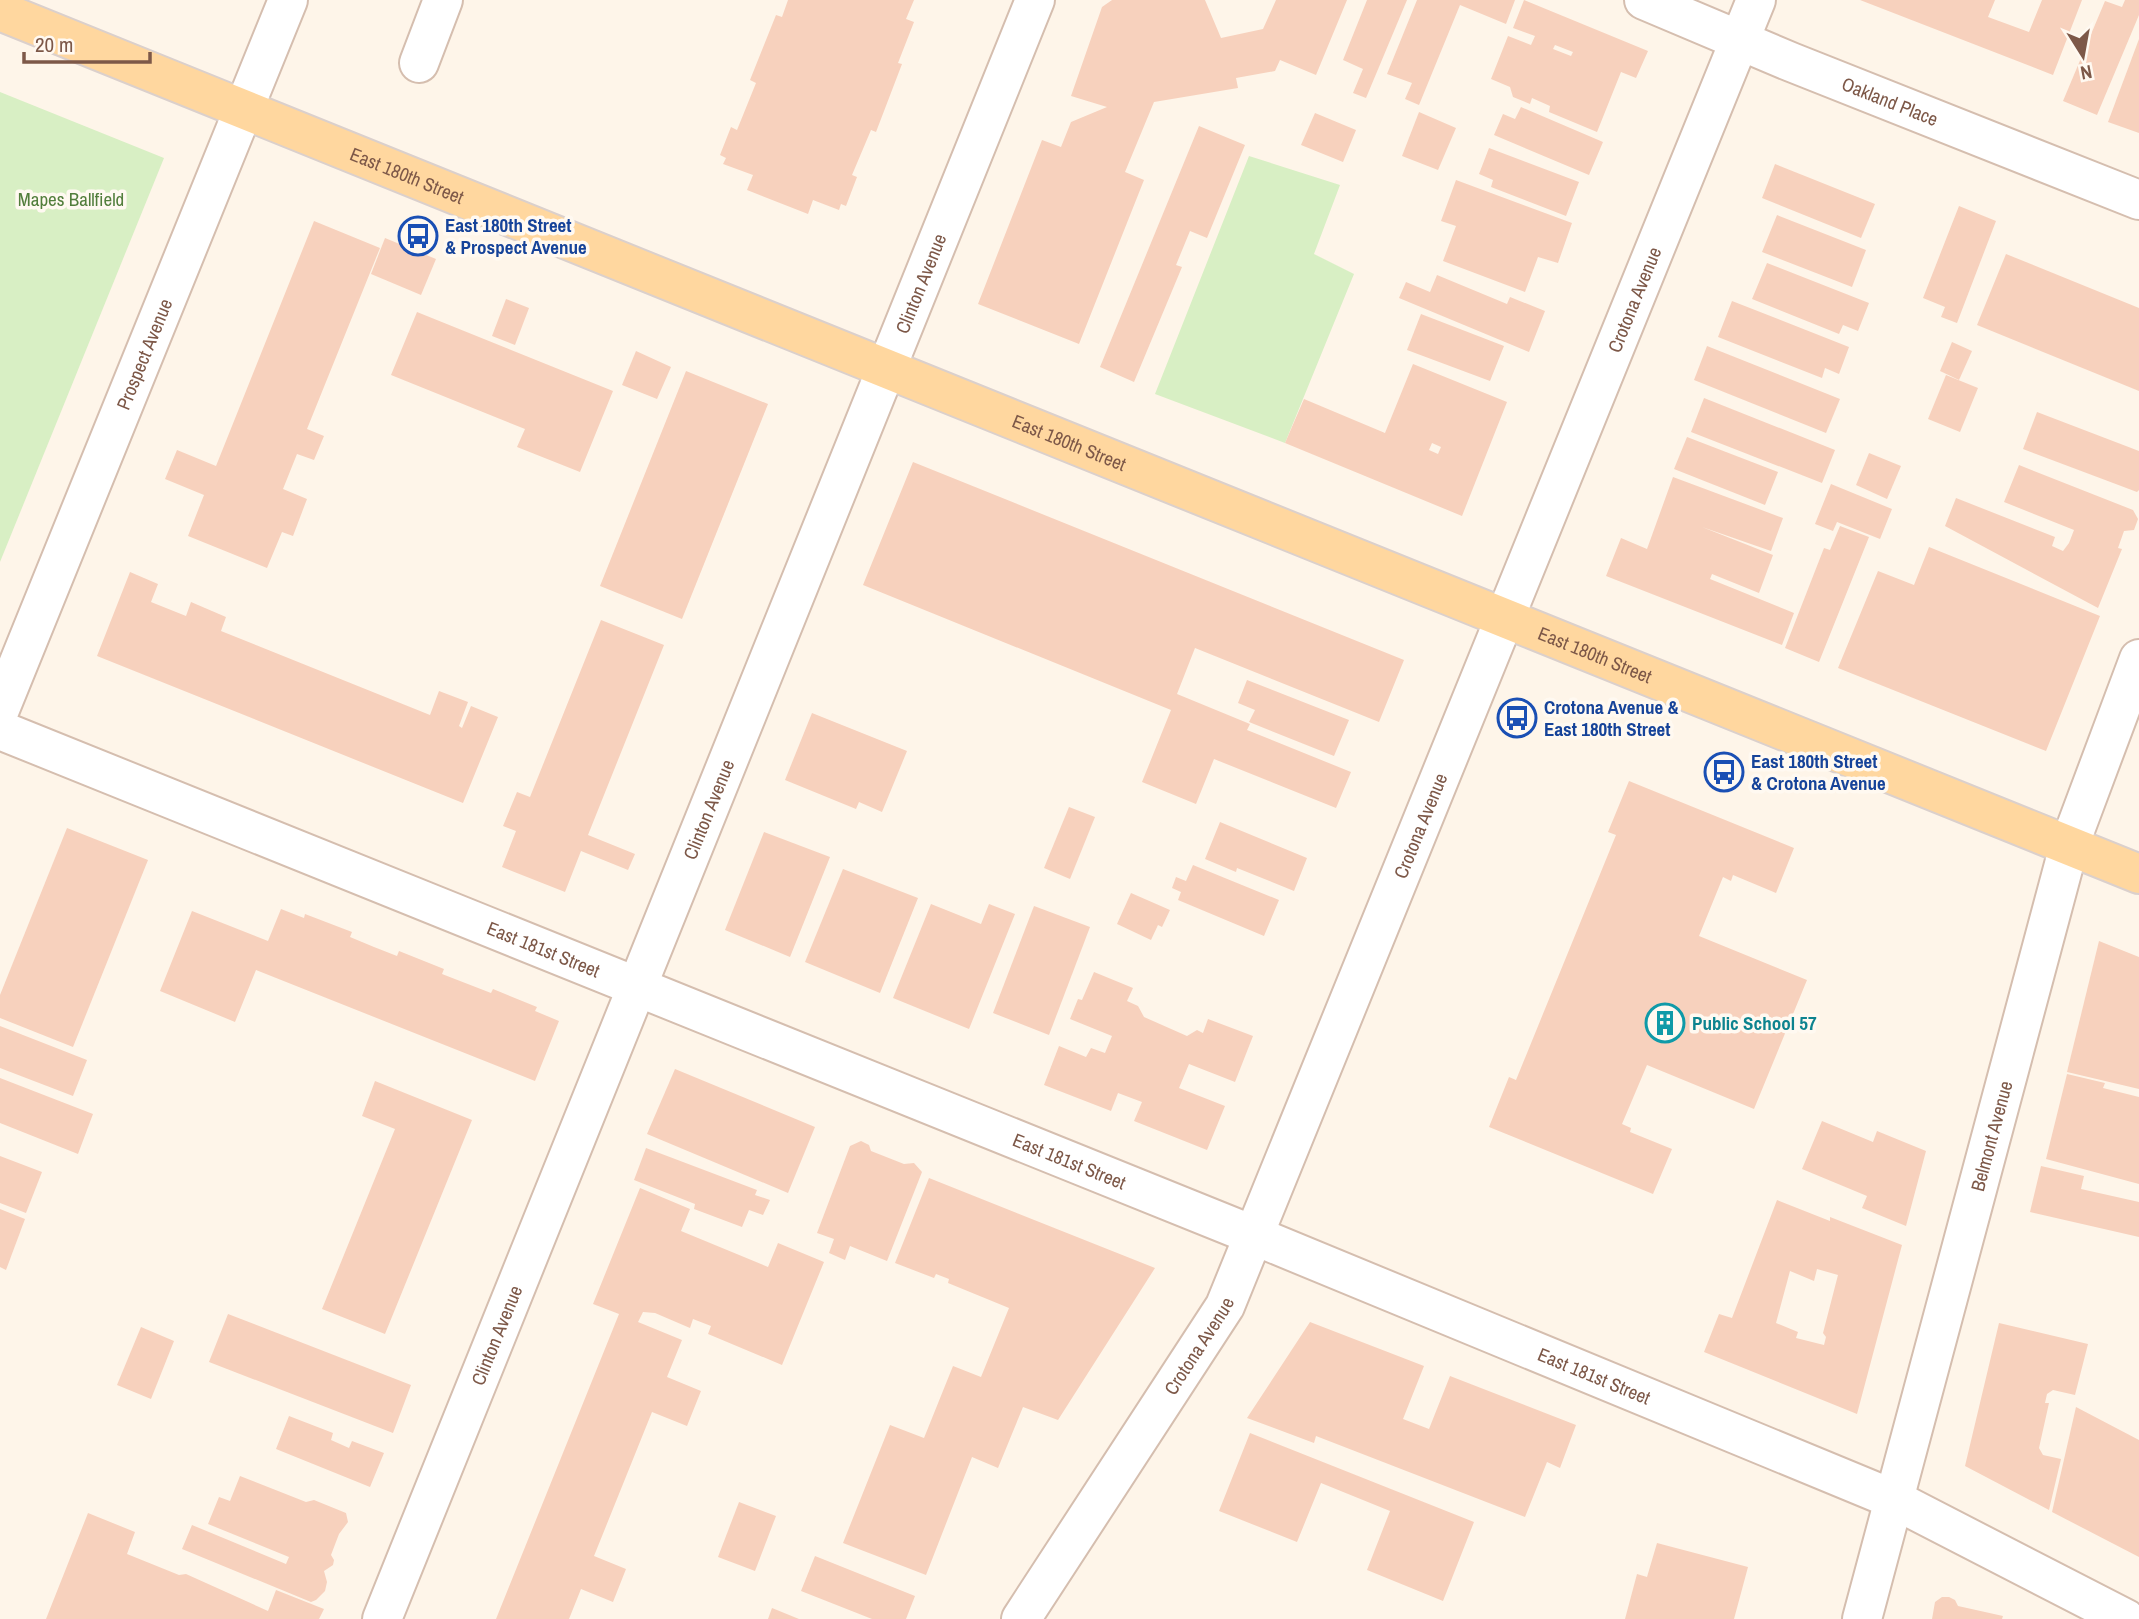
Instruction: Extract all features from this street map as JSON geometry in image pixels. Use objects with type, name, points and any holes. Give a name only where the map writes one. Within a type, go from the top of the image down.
[{"type":"main road","name":"East 180th Street","points":[[0,11],[2139,874]]},
{"type":"street","name":"Prospect Avenue","points":[[0,709],[288,0]]},
{"type":"street","points":[[419,64],[443,0]]},
{"type":"street","name":"Clinton Avenue","points":[[382,1619],[1035,0]]},
{"type":"street","name":"Oakland Place","points":[[1644,0],[2139,200]]},
{"type":"street","name":"Crotona Avenue","points":[[1021,1619],[1225,1306],[1756,0]]},
{"type":"street","name":"Belmont Avenue","points":[[1861,1619],[2069,846],[2139,659]]},
{"type":"street","name":"East 181st Street","points":[[0,730],[1253,1235],[1893,1499],[2126,1619]]},
{"type":"green space","name":"Mapes Ballfield","points":[[0,92],[164,158],[0,562]]},
{"type":"green space","points":[[1249,156],[1340,185],[1314,254],[1354,274],[1285,443],[1155,394]]},
{"type":"building","points":[[788,0],[914,0],[906,19],[914,22],[898,63],[902,64],[876,132],[871,130],[852,175],[857,177],[846,206],[841,204],[839,210],[813,200],[808,214],[747,190],[753,175],[723,164],[726,158],[720,155],[731,127],[737,130],[756,83],[750,80],[776,15],[782,17]]},
{"type":"building","points":[[1112,0],[1205,0],[1221,38],[1263,29],[1276,0],[1347,0],[1316,75],[1280,60],[1275,71],[1236,78],[1238,88],[1154,102],[1125,172],[1144,180],[1079,344],[978,304],[1042,140],[1061,147],[1071,122],[1107,107],[1071,96],[1102,7]]},
{"type":"building","points":[[1367,0],[1407,0],[1366,98],[1353,93],[1363,69],[1343,60]]},
{"type":"building","points":[[1417,0],[1515,0],[1506,24],[1460,5],[1419,105],[1405,99],[1412,83],[1387,74]]},
{"type":"building","points":[[1524,0],[1648,51],[1636,78],[1621,72],[1597,132],[1549,112],[1550,106],[1532,98],[1530,104],[1513,97],[1510,87],[1491,79],[1508,36],[1531,45],[1535,36],[1513,28]],"holes":[[[1555,45],[1573,52],[1571,56],[1553,49]]]},
{"type":"building","points":[[1860,0],[1995,0],[1988,17],[2029,32],[2042,0],[2082,0],[2053,75]]},
{"type":"building","points":[[2125,0],[2139,0],[2139,15],[2097,115],[2063,101],[2105,1],[2122,7]]},
{"type":"building","points":[[2139,39],[2139,133],[2108,122]]},
{"type":"building","points":[[1521,107],[1603,142],[1589,175],[1494,135],[1503,114],[1515,119]]},
{"type":"building","points":[[1419,112],[1456,128],[1438,170],[1402,156]]},
{"type":"building","points":[[1315,113],[1356,130],[1343,162],[1301,145]]},
{"type":"building","points":[[1199,126],[1245,145],[1207,238],[1190,231],[1176,265],[1182,267],[1134,382],[1100,367]]},
{"type":"building","points":[[1489,148],[1579,182],[1566,216],[1491,187],[1493,180],[1479,174]]},
{"type":"building","points":[[1775,164],[1875,204],[1861,238],[1762,198]]},
{"type":"building","points":[[1456,180],[1572,223],[1558,263],[1538,257],[1525,292],[1443,261],[1456,226],[1441,221]]},
{"type":"building","points":[[1959,206],[1996,221],[1957,323],[1941,317],[1945,307],[1923,298]]},
{"type":"building","points":[[1777,215],[1866,250],[1852,287],[1762,252]]},
{"type":"building","points":[[314,221],[380,248],[307,429],[324,436],[314,460],[297,454],[283,489],[307,499],[293,536],[282,532],[267,568],[188,536],[204,495],[165,479],[177,450],[216,466]]},
{"type":"building","points":[[385,238],[436,259],[421,295],[371,274]]},
{"type":"building","points":[[2006,254],[2139,308],[2139,391],[1977,325]]},
{"type":"building","points":[[1767,263],[1869,303],[1858,331],[1843,325],[1839,334],[1752,299]]},
{"type":"building","points":[[1437,275],[1507,304],[1510,297],[1545,311],[1529,352],[1399,298],[1406,282],[1430,292]]},
{"type":"building","points":[[506,299],[529,308],[515,345],[492,336]]},
{"type":"building","points":[[1732,301],[1849,347],[1839,374],[1825,368],[1822,378],[1718,337]]},
{"type":"building","points":[[417,312],[613,391],[580,472],[517,447],[525,429],[391,375]]},
{"type":"building","points":[[1421,314],[1504,346],[1490,381],[1407,350]]},
{"type":"building","points":[[1952,342],[1972,351],[1959,380],[1940,371]]},
{"type":"building","points":[[1707,346],[1840,399],[1826,433],[1694,380]]},
{"type":"building","points":[[636,351],[671,367],[657,399],[622,385]]},
{"type":"building","points":[[1413,364],[1507,402],[1462,516],[1285,443],[1304,399],[1385,433]],"holes":[[[1432,443],[1441,447],[1438,454],[1429,450]]]},
{"type":"building","points":[[686,371],[768,404],[682,619],[600,586]]},
{"type":"building","points":[[1946,375],[1978,388],[1960,432],[1928,419]]},
{"type":"building","points":[[1704,398],[1835,450],[1822,483],[1691,432]]},
{"type":"building","points":[[2037,412],[2139,451],[2139,490],[2137,492],[2023,449]]},
{"type":"building","points":[[1687,437],[1778,472],[1765,505],[1674,469]]},
{"type":"building","points":[[1869,453],[1901,466],[1887,499],[1856,485]]},
{"type":"building","points":[[913,462],[1404,660],[1379,722],[1195,648],[1177,694],[1250,724],[1247,730],[1351,772],[1336,808],[1214,759],[1196,804],[1142,782],[1171,710],[863,585]]},
{"type":"building","points":[[2019,465],[2133,510],[2138,519],[2134,530],[2124,531],[2118,548],[2122,549],[2098,608],[1945,526],[1956,498],[2055,537],[2052,546],[2063,551],[2074,530],[2004,502]]},
{"type":"building","points":[[1673,477],[1783,518],[1771,551],[1702,527],[1773,555],[1759,593],[1712,574],[1710,579],[1794,613],[1782,645],[1606,576],[1621,538],[1647,549]]},
{"type":"building","points":[[1831,484],[1892,509],[1880,539],[1837,522],[1833,531],[1815,524]]},
{"type":"building","points":[[1840,526],[1869,537],[1819,662],[1785,648],[1824,548],[1830,550]]},
{"type":"building","points":[[1929,547],[2100,616],[2046,751],[1838,668],[1878,571],[1914,585]]},
{"type":"building","points":[[130,572],[158,584],[151,602],[186,616],[191,602],[226,617],[221,631],[430,715],[439,691],[468,702],[459,726],[462,728],[471,706],[498,717],[463,803],[97,656]]},
{"type":"building","points":[[601,620],[664,645],[588,835],[635,854],[628,870],[581,851],[565,892],[502,867],[516,831],[503,826],[517,792],[530,797]]},
{"type":"building","points":[[1247,680],[1349,720],[1334,756],[1249,722],[1255,710],[1238,703]]},
{"type":"building","points":[[812,713],[907,751],[882,812],[859,802],[856,809],[785,780]]},
{"type":"building","name":"Public School 57","points":[[1629,781],[1794,848],[1776,893],[1733,875],[1731,881],[1723,877],[1699,936],[1807,980],[1754,1109],[1647,1065],[1622,1124],[1631,1128],[1630,1132],[1672,1149],[1653,1194],[1489,1127],[1509,1077],[1516,1080],[1616,835],[1608,832]]},
{"type":"building","points":[[1069,807],[1095,817],[1070,879],[1044,868]]},
{"type":"building","points":[[1220,822],[1307,858],[1294,891],[1237,868],[1236,872],[1205,859]]},
{"type":"building","points":[[67,828],[148,860],[73,1047],[0,1018],[0,995]]},
{"type":"building","points":[[764,832],[830,857],[790,957],[725,930]]},
{"type":"building","points":[[1193,865],[1279,900],[1264,936],[1178,900],[1181,892],[1172,888],[1176,877],[1186,881]]},
{"type":"building","points":[[843,869],[918,898],[880,993],[805,962]]},
{"type":"building","points":[[1131,893],[1170,910],[1162,927],[1158,925],[1151,940],[1117,924]]},
{"type":"building","points":[[931,904],[981,924],[989,904],[1015,914],[969,1029],[893,998]]},
{"type":"building","points":[[1034,906],[1090,927],[1049,1035],[993,1013]]},
{"type":"building","points":[[281,909],[304,918],[305,914],[352,932],[350,937],[397,956],[399,951],[444,969],[442,974],[491,993],[493,989],[537,1007],[535,1011],[559,1021],[535,1081],[256,970],[235,1022],[160,991],[192,911],[268,941]]},
{"type":"building","points":[[2099,941],[2139,957],[2139,1089],[2067,1072]]},
{"type":"building","points":[[1094,972],[1133,988],[1127,1001],[1138,1006],[1144,1017],[1187,1036],[1197,1030],[1203,1033],[1208,1019],[1253,1036],[1235,1082],[1189,1064],[1179,1088],[1225,1106],[1207,1150],[1134,1121],[1142,1102],[1118,1093],[1111,1111],[1044,1085],[1059,1046],[1086,1057],[1091,1048],[1105,1053],[1112,1036],[1070,1019]]},
{"type":"building","points":[[0,1026],[87,1060],[73,1096],[0,1068]]},
{"type":"building","points":[[675,1069],[815,1127],[788,1193],[647,1134]]},
{"type":"building","points":[[2067,1074],[2105,1083],[2103,1088],[2139,1097],[2139,1184],[2046,1159]]},
{"type":"building","points":[[0,1078],[93,1114],[78,1154],[0,1123]]},
{"type":"building","points":[[375,1081],[472,1120],[385,1334],[322,1309],[395,1129],[362,1116]]},
{"type":"building","points":[[1822,1121],[1873,1142],[1877,1131],[1926,1151],[1906,1226],[1862,1208],[1867,1196],[1802,1169]]},
{"type":"building","points":[[861,1141],[869,1145],[871,1151],[904,1164],[914,1163],[922,1172],[887,1261],[850,1246],[845,1260],[829,1253],[834,1239],[817,1233],[850,1146]]},
{"type":"building","points":[[646,1148],[757,1190],[755,1195],[770,1200],[763,1215],[749,1210],[742,1227],[694,1209],[695,1204],[634,1180]]},
{"type":"building","points":[[0,1156],[42,1172],[26,1213],[0,1203]]},
{"type":"building","points":[[2041,1166],[2084,1176],[2081,1189],[2139,1202],[2139,1237],[2030,1212]]},
{"type":"building","points":[[929,1178],[1155,1268],[1058,1420],[1023,1407],[998,1468],[972,1457],[926,1575],[843,1543],[890,1425],[924,1438],[953,1366],[981,1377],[1009,1308],[948,1283],[949,1279],[936,1274],[934,1278],[895,1263]]},
{"type":"building","points":[[640,1188],[690,1209],[681,1231],[768,1267],[778,1243],[824,1262],[782,1365],[708,1334],[711,1326],[693,1319],[690,1328],[655,1313],[643,1312],[638,1322],[682,1340],[667,1377],[701,1391],[687,1426],[652,1412],[594,1556],[626,1569],[613,1602],[581,1589],[569,1619],[496,1619],[619,1314],[593,1304]]},
{"type":"building","points":[[1777,1200],[1902,1245],[1857,1414],[1704,1352],[1719,1314],[1732,1318]],"holes":[[[1817,1269],[1838,1275],[1823,1333],[1826,1337],[1824,1345],[1796,1338],[1798,1332],[1776,1323],[1790,1271],[1814,1281]]]},
{"type":"building","points":[[0,1209],[25,1219],[6,1270],[0,1267]]},
{"type":"building","points":[[228,1314],[411,1385],[393,1433],[209,1362]]},
{"type":"building","points":[[1310,1322],[1424,1366],[1403,1419],[1429,1429],[1450,1376],[1576,1425],[1560,1468],[1547,1462],[1525,1517],[1316,1436],[1314,1443],[1247,1418]]},
{"type":"building","points":[[1999,1323],[2088,1344],[2075,1395],[2053,1390],[2047,1394],[2045,1403],[2049,1403],[2039,1448],[2043,1455],[2061,1459],[2049,1510],[1965,1466]]},
{"type":"building","points":[[141,1327],[174,1341],[151,1399],[117,1385]]},
{"type":"building","points":[[2076,1407],[2139,1440],[2139,1557],[2052,1512]]},
{"type":"building","points":[[289,1416],[333,1433],[331,1440],[349,1448],[352,1441],[384,1453],[370,1487],[276,1449]]},
{"type":"building","points":[[1250,1433],[1474,1522],[1443,1601],[1367,1570],[1390,1511],[1321,1483],[1297,1542],[1219,1511]]},
{"type":"building","points":[[240,1476],[306,1502],[314,1500],[346,1513],[348,1522],[339,1534],[331,1555],[333,1565],[324,1571],[327,1582],[325,1591],[316,1600],[311,1602],[182,1549],[192,1525],[286,1564],[289,1557],[208,1524],[219,1497],[230,1501]]},
{"type":"building","points":[[739,1502],[776,1516],[755,1571],[718,1557]]},
{"type":"building","points":[[88,1513],[135,1532],[127,1554],[179,1575],[186,1574],[268,1611],[276,1590],[324,1609],[319,1619],[46,1619]]},
{"type":"building","points":[[1657,1543],[1748,1567],[1734,1619],[1625,1619],[1637,1574],[1647,1577]]},
{"type":"building","points":[[815,1556],[915,1596],[906,1619],[872,1619],[801,1591]]},
{"type":"building","points":[[1942,1597],[1955,1600],[1958,1606],[2003,1616],[2002,1619],[1932,1619],[1935,1602]]},
{"type":"building","points":[[772,1608],[799,1619],[768,1619]]},
{"type":"place","name":"East 180th Street & Prospect Avenue","points":[[418,236]]},
{"type":"place","name":"Crotona Avenue & East 180th Street","points":[[1517,718]]},
{"type":"place","name":"East 180th Street & Crotona Avenue","points":[[1724,772]]},
{"type":"place","name":"Public School 57","points":[[1665,1023]]}]
